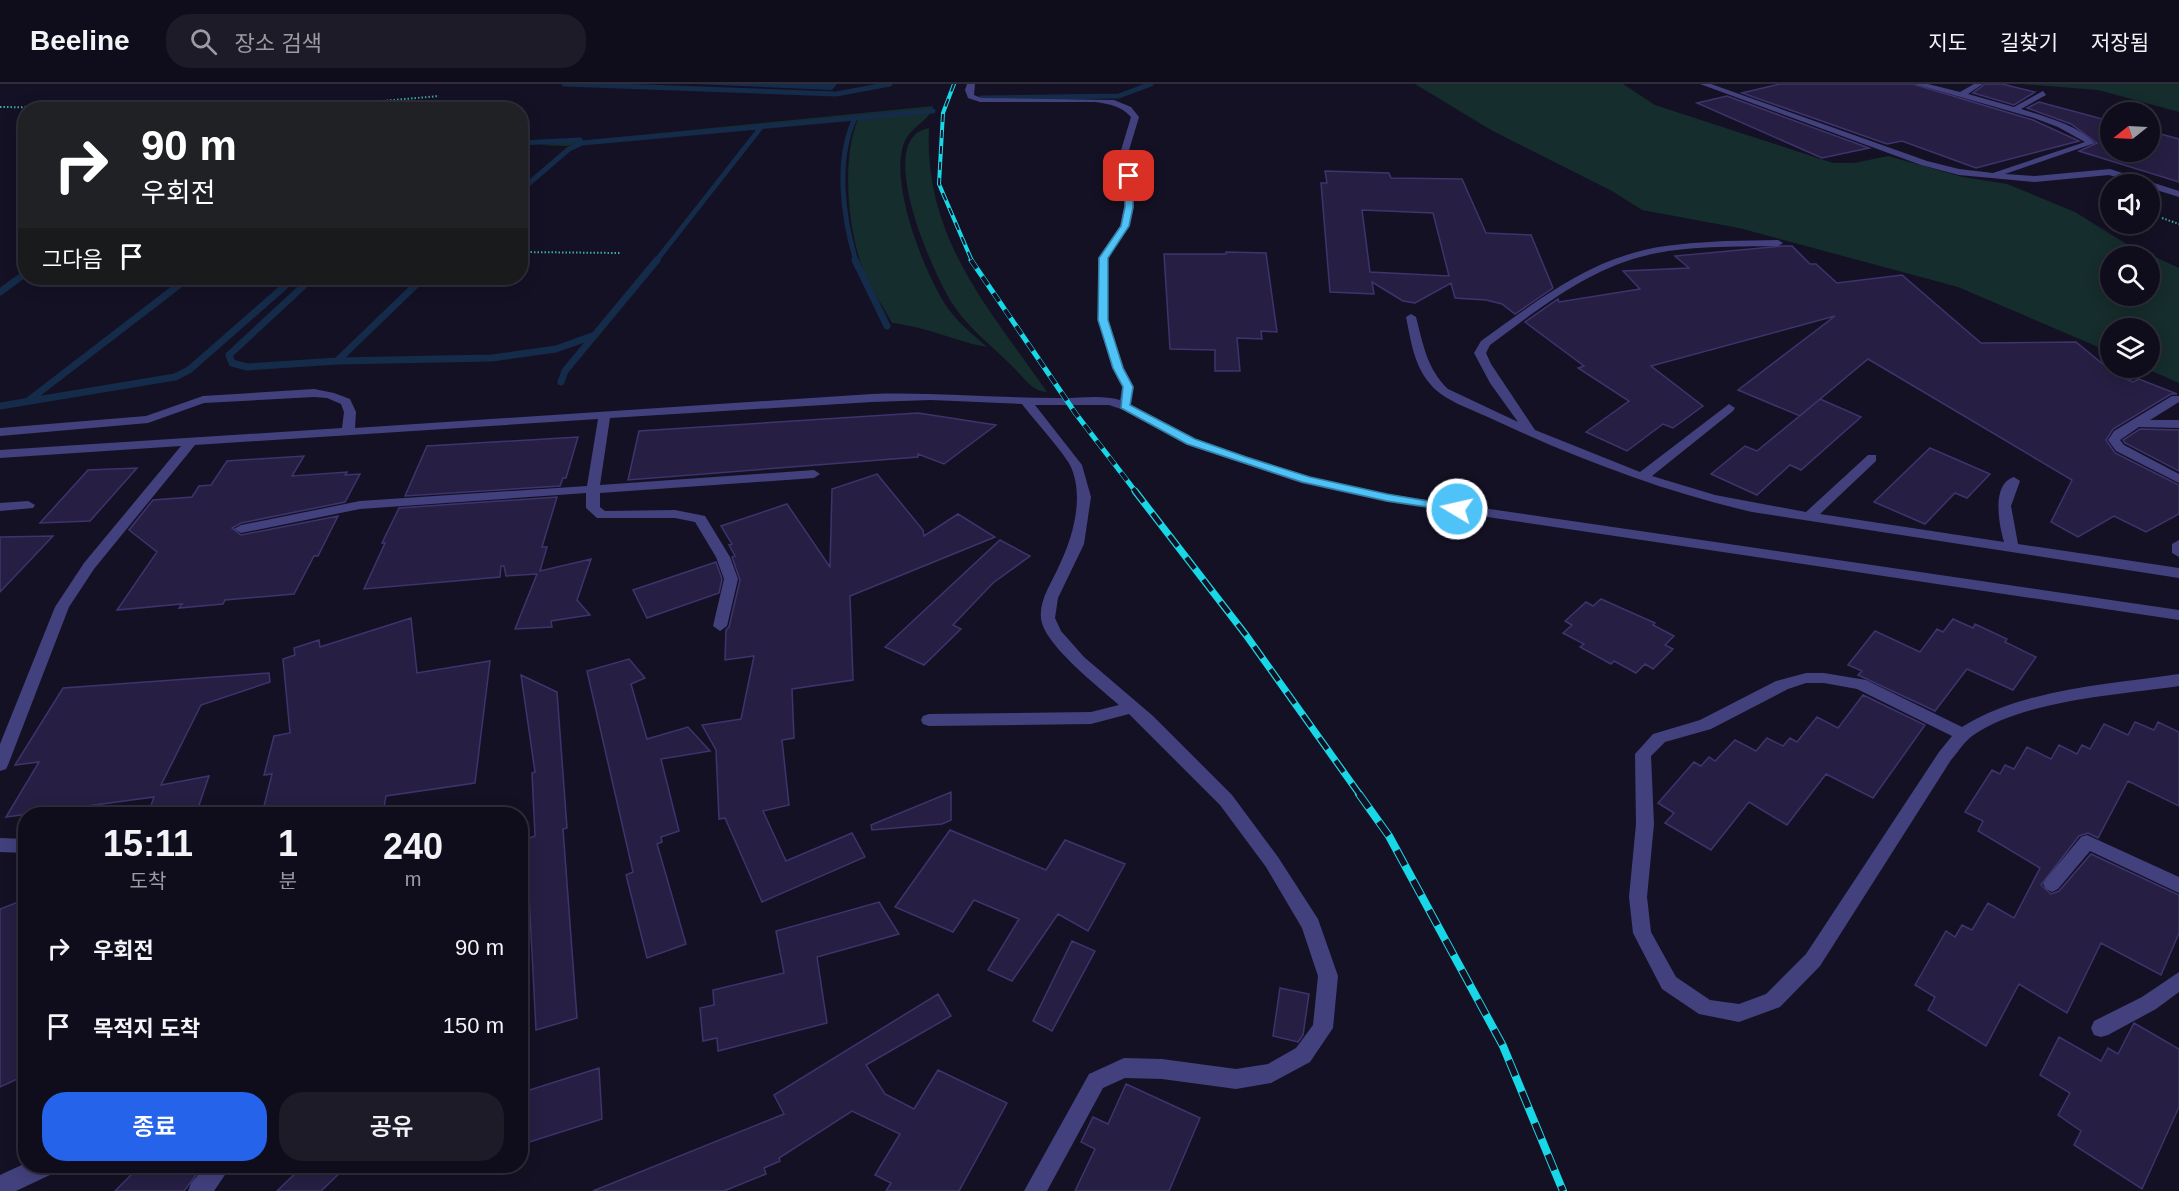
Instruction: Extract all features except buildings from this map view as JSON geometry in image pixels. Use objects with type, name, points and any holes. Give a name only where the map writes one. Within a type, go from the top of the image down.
[{"type":"street","points":[[971,84],[969,90],[971,96],[980,100],[1114,102],[1128,108],[1135,117],[1123,157],[1129,176],[1129,207],[1125,226],[1103,258],[1103,320],[1118,368],[1128,387],[1125,406]]},
{"type":"street","points":[[1704,84],[1924,163],[1991,176],[2035,179],[2110,172],[2116,174]]},
{"type":"street","points":[[1919,84],[2016,110],[2081,136],[2091,143],[1991,176]]},
{"type":"street","points":[[1961,95],[1979,84]]},
{"type":"street","points":[[2016,110],[2043,93]]},
{"type":"street","points":[[2160,188],[2179,194]]},
{"type":"street","points":[[1533,432],[1504,398],[1490,375],[1480,353],[1485,343],[1601,268],[1635,255],[1669,250],[1778,243]]},
{"type":"street","points":[[1411,317],[1425,369],[1432,382],[1475,407],[1576,452],[1709,499],[1809,517],[2179,573]]},
{"type":"street","points":[[0,432],[148,419],[202,400],[314,393],[330,395],[346,402],[350,412],[348,432]]},
{"type":"street","points":[[0,454],[884,398],[931,396],[1110,401],[1125,406],[1191,442],[1306,480],[1387,498],[2179,615]]},
{"type":"street","points":[[2176,399],[2118,434],[2114,440],[2129,454],[2179,479]]},
{"type":"street","points":[[1025,400],[1076,465],[1084,496],[1077,544],[1050,598],[1048,618],[1054,633],[1080,661],[1132,707],[1226,800],[1272,862],[1311,925],[1328,976],[1323,1028],[1303,1055],[1271,1073],[1236,1079],[1124,1068],[1096,1081],[1035,1191]]},
{"type":"street","points":[[1644,476],[1729,408]]},
{"type":"street","points":[[605,415],[593,489],[593,508],[602,515],[675,514],[700,519],[723,557],[731,579],[720,626]]},
{"type":"street","points":[[2137,423],[2179,424]]},
{"type":"street","points":[[0,765],[62,607],[89,566],[191,442]]},
{"type":"street","points":[[1809,517],[1872,458]]},
{"type":"street","points":[[241,529],[360,505],[814,474]]},
{"type":"street","points":[[2012,548],[2004,497],[2014,481]]},
{"type":"street","points":[[0,507],[28,505]]},
{"type":"street","points":[[2179,544],[2179,553]]},
{"type":"street","points":[[1963,735],[1860,684],[1824,678],[1806,678],[1782,686],[1705,725],[1659,738],[1643,754],[1645,824],[1638,897],[1642,933],[1669,983],[1706,1008],[1739,1013],[1773,1001],[1813,960],[1945,756],[1963,735],[2001,713],[2038,703],[2179,680]]},
{"type":"street","points":[[929,720],[1091,718],[1132,707]]},
{"type":"street","points":[[2052,884],[2087,842],[2179,885]]},
{"type":"street","points":[[0,845],[18,846]]},
{"type":"street","points":[[2101,1028],[2149,1003],[2179,981]]},
{"type":"street","points":[[0,1187],[29,1173]]},
{"type":"street","points":[[199,1191],[214,1173]]},
{"type":"path","points":[[372,102],[439,96]]},
{"type":"path","points":[[0,107],[18,107]]},
{"type":"path","points":[[2162,218],[2179,225]]},
{"type":"path","points":[[528,252],[620,253]]},
{"type":"green space","points":[[1415,84],[1623,84],[1655,105],[1833,163],[1854,163],[1888,156],[1963,177],[2007,184],[2075,212],[2100,228],[2100,234],[2110,234],[2131,246],[2100,246],[2100,306],[2160,306],[2160,259],[2179,268],[2179,383],[2160,375],[2160,318],[2100,318],[2100,348],[1958,287],[1739,228],[1642,210],[1612,191],[1491,130]]},
{"type":"green space","points":[[2022,84],[2179,84],[2179,112],[2160,107],[2160,102],[2142,102],[2098,90]]},
{"type":"green space","points":[[933,106],[932,110],[607,139],[567,146],[539,145]]},
{"type":"green space","points":[[931,112],[909,134],[904,143],[901,180],[905,202],[918,248],[936,289],[959,322],[987,347],[892,323],[866,277],[858,254],[850,215],[848,174],[849,154],[858,119]]},
{"type":"green space","points":[[929,128],[930,167],[937,204],[949,237],[982,300],[1047,392],[1036,389],[1028,383],[965,320],[952,303],[932,264],[912,208],[906,180],[906,155],[913,137]]},
{"type":"water","points":[[694,84],[837,84],[832,90]]},
{"type":"waterway","points":[[564,84],[836,94],[890,84]]},
{"type":"waterway","points":[[981,98],[1119,96],[1151,84]]},
{"type":"waterway","points":[[855,118],[933,111]]},
{"type":"waterway","points":[[762,127],[855,118]]},
{"type":"waterway","points":[[855,118],[845,152],[843,189],[851,244],[856,261]]},
{"type":"waterway","points":[[528,184],[569,149],[582,143],[762,127]]},
{"type":"waterway","points":[[656,261],[762,127]]},
{"type":"waterway","points":[[528,143],[580,140]]},
{"type":"waterway","points":[[595,335],[657,260]]},
{"type":"waterway","points":[[855,260],[887,326]]},
{"type":"waterway","points":[[0,292],[18,279]]},
{"type":"waterway","points":[[28,401],[179,285]]},
{"type":"waterway","points":[[0,406],[175,377],[189,370],[286,285]]},
{"type":"waterway","points":[[304,285],[229,355],[232,363],[247,367],[337,361]]},
{"type":"waterway","points":[[337,361],[416,285]]},
{"type":"waterway","points":[[337,361],[492,358],[556,349],[595,335]]},
{"type":"waterway","points":[[561,382],[565,371],[595,335]]},
{"type":"railway","points":[[954,84],[943,113],[939,184],[972,261]]},
{"type":"railway","points":[[971,260],[1076,414],[1136,492]]},
{"type":"railway","points":[[1135,491],[1246,635],[1360,795]]},
{"type":"railway","points":[[1359,794],[1389,836],[1503,1046],[1563,1191]]},
{"type":"route","points":[[1129,176],[1129,207],[1125,226],[1103,258],[1103,320],[1118,368],[1128,387],[1125,406],[1191,442],[1306,480],[1387,498],[1457,509]]}]
